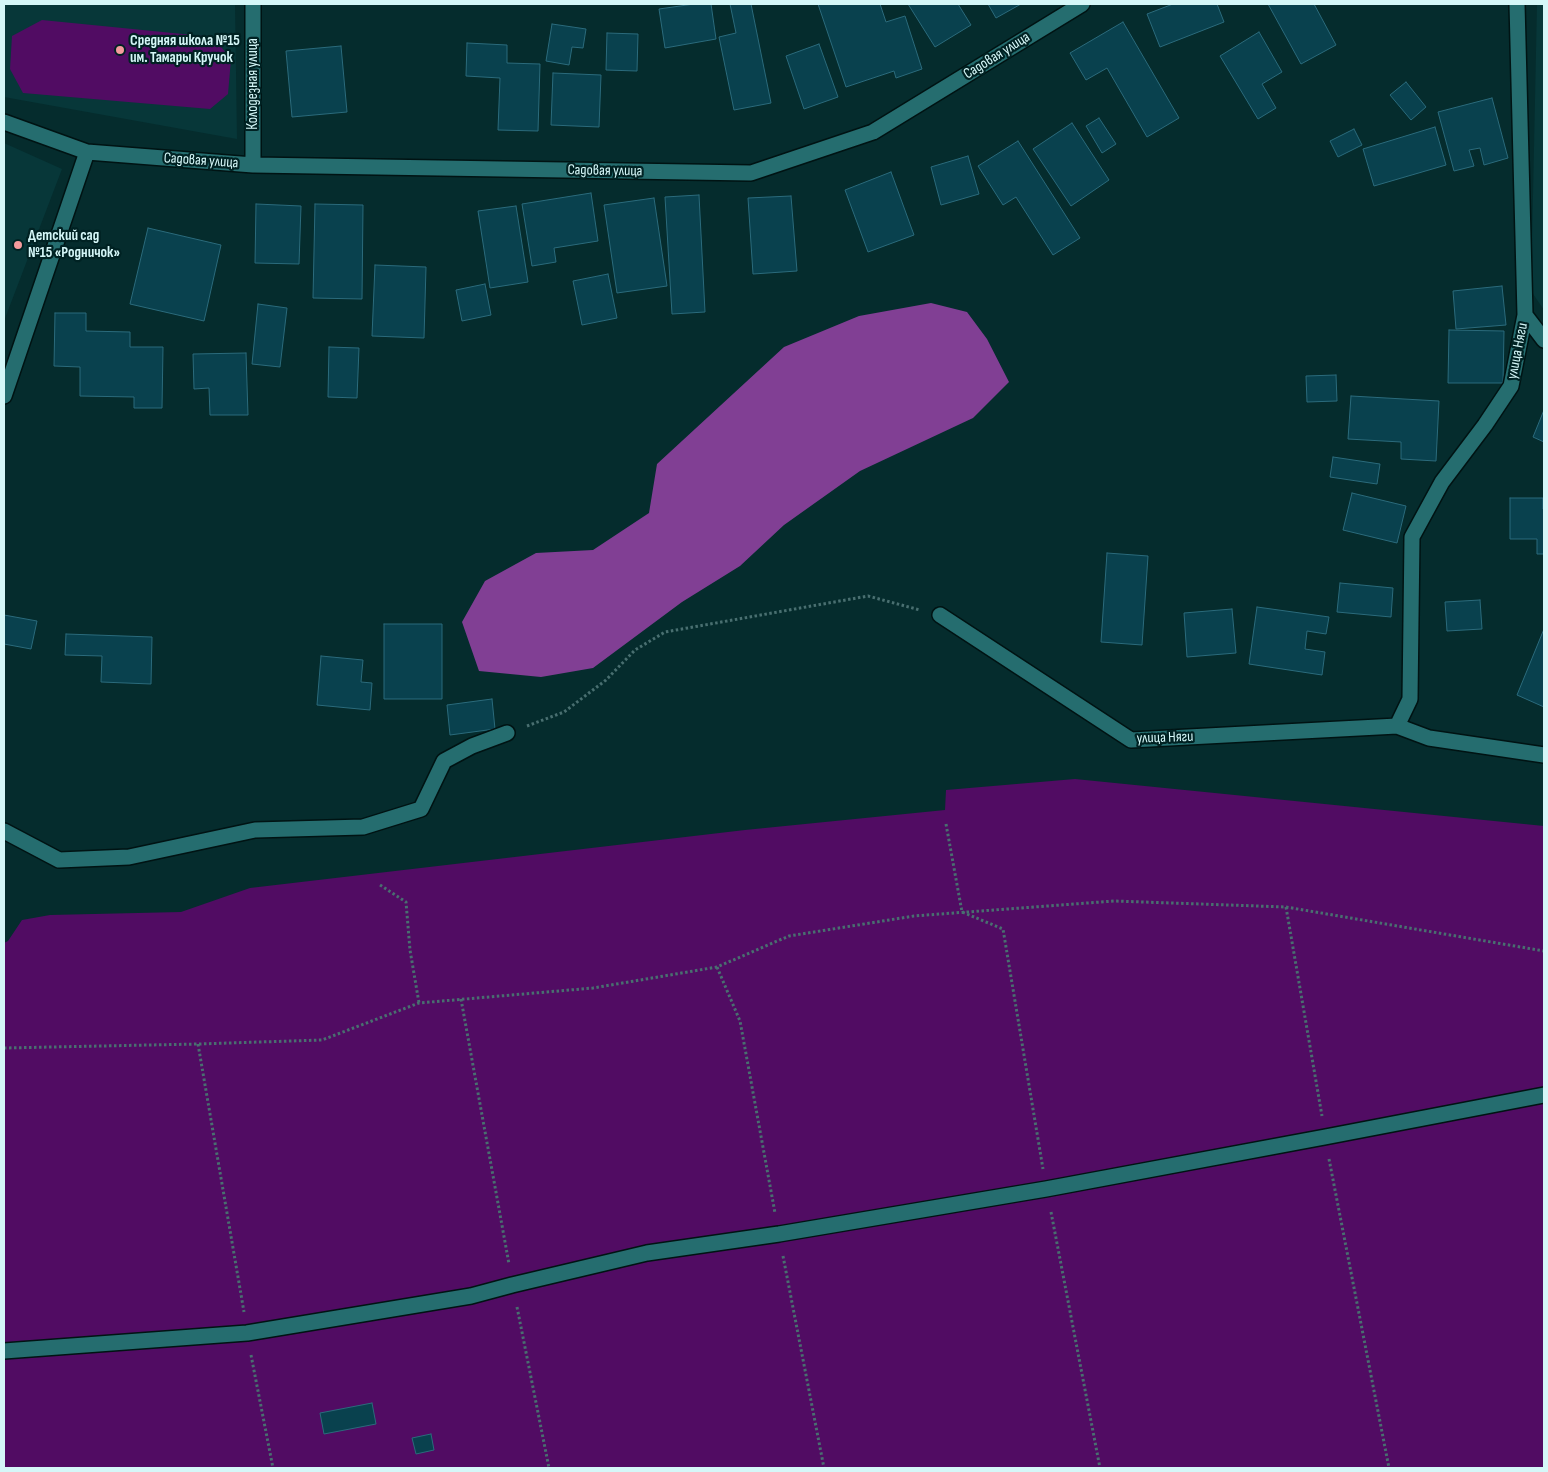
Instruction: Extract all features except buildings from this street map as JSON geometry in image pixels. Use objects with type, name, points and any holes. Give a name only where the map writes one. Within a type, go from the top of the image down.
[{"type":"street","name":"Колодезная улица","points":[[253,4],[254,165]]},
{"type":"street","name":"Садовая улица","points":[[4,122],[87,152],[254,165],[751,173],[873,132],[1082,4]]},
{"type":"street","name":"улица Няги","points":[[1397,726],[1410,699],[1412,538],[1442,482],[1485,425],[1511,386],[1525,315],[1517,4]]},
{"type":"street","points":[[4,396],[87,152]]},
{"type":"street","points":[[1525,315],[1544,340]]},
{"type":"street","name":"улица Няги","points":[[940,615],[1131,740],[1397,726],[1429,738],[1544,755]]},
{"type":"street","points":[[4,830],[59,860],[129,858],[255,830],[363,828],[421,809],[444,761],[472,746],[508,733]]},
{"type":"street","points":[[4,1351],[247,1334],[471,1296],[647,1254],[1046,1189],[1544,1094]]},
{"type":"path","points":[[508,733],[564,712],[606,680],[635,650],[666,632],[868,596],[940,615]]},
{"type":"path","points":[[946,824],[962,912]]},
{"type":"path","points":[[380,885],[406,902],[410,950],[419,1003]]},
{"type":"path","points":[[4,1048],[322,1040],[419,1003],[593,988],[717,966],[789,936],[914,916],[1114,901],[1286,907],[1544,951]]},
{"type":"path","points":[[1286,907],[1325,1137],[1389,1468]]},
{"type":"path","points":[[962,912],[1003,929],[1046,1189],[1100,1468]]},
{"type":"path","points":[[461,999],[512,1285],[549,1468]]},
{"type":"path","points":[[198,1044],[247,1334],[273,1468]]},
{"type":"shaded area","name":"Средняя школа №15 им. Тамары Кручок","points":[[4,4],[235,4],[237,139],[4,97]]},
{"type":"shaded area","points":[[1537,4],[1544,4],[1544,310],[1531,291]]},
{"type":"shaded area","points":[[42,20],[213,37],[231,59],[228,94],[210,109],[23,93],[10,69],[12,36]]},
{"type":"shaded area","name":"Детский сад №15 «Родничок»","points":[[4,143],[62,169],[4,321]]},
{"type":"shaded area","points":[[931,303],[967,312],[987,339],[1009,382],[973,418],[860,471],[784,525],[740,566],[682,602],[593,668],[541,677],[479,671],[462,622],[485,581],[536,553],[593,550],[649,513],[657,464],[784,347],[859,316]]},
{"type":"shaded area","points":[[1075,779],[1544,826],[1544,1468],[4,1468],[4,943],[8,941],[22,920],[50,915],[181,912],[250,888],[745,830],[945,810],[946,790]]},
{"type":"place","name":"Средняя школа №15 им. Тамары Кручок","points":[[120,50]]},
{"type":"place","name":"Детский сад №15 «Родничок»","points":[[18,245]]}]
